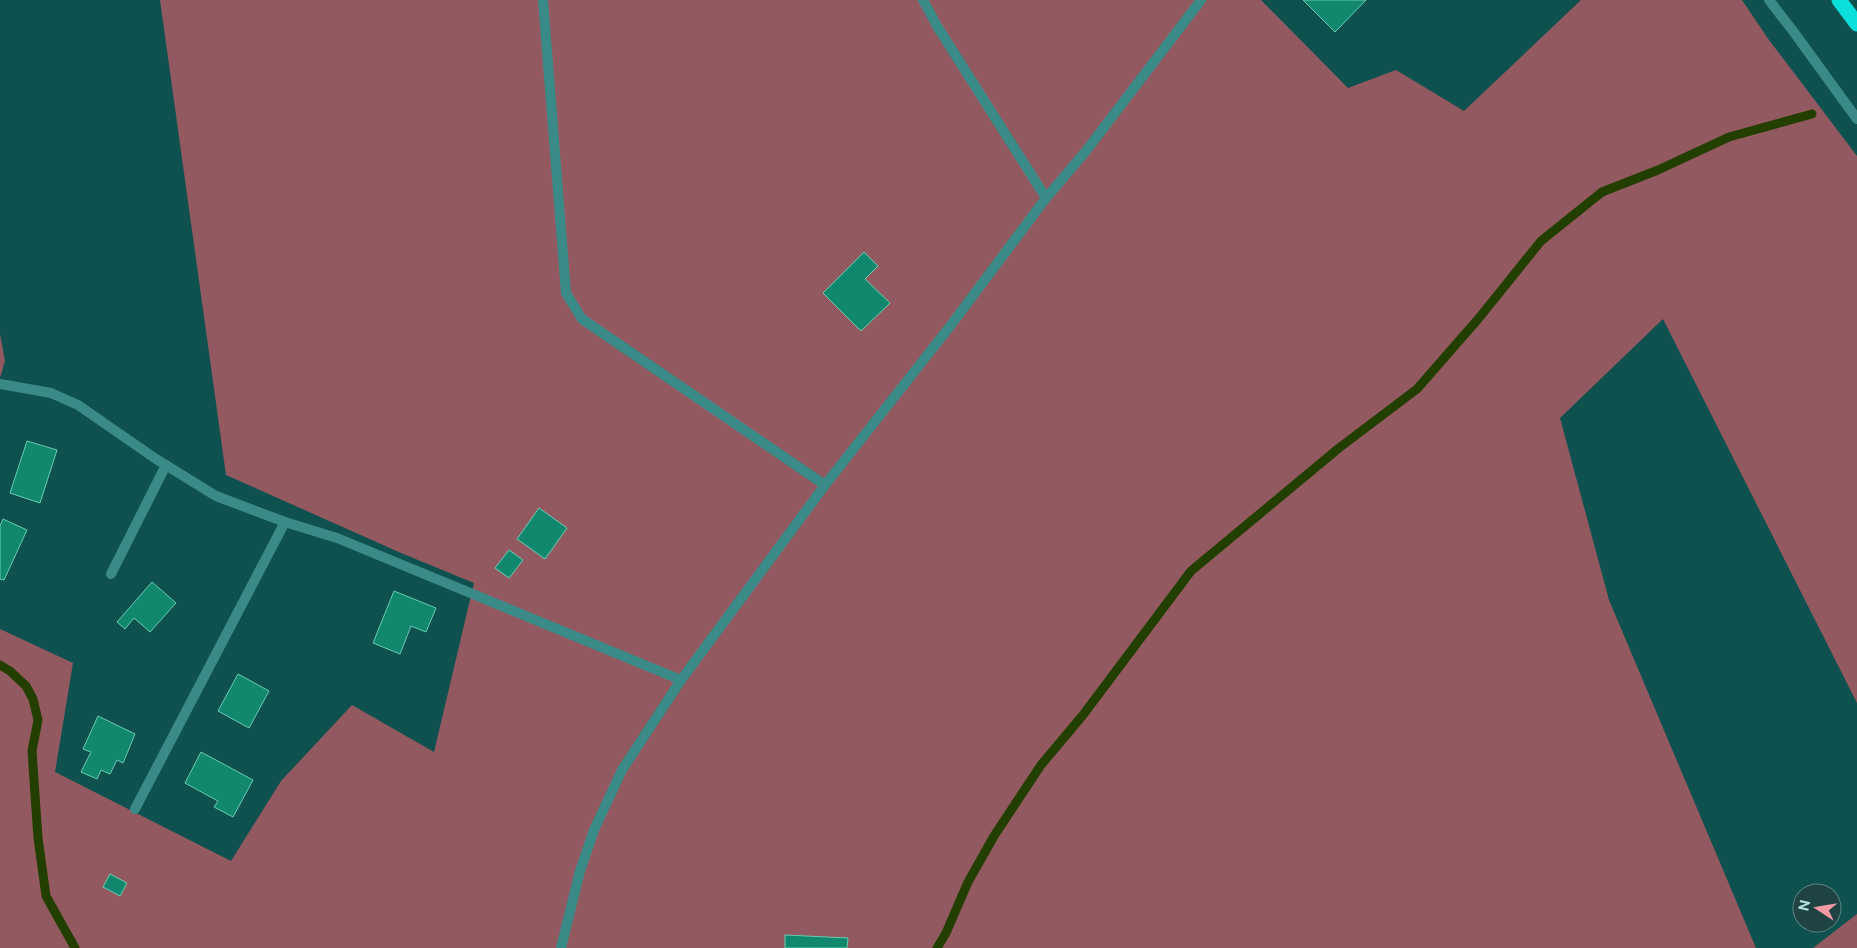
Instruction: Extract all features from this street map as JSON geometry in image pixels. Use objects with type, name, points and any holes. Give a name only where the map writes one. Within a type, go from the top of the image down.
[{"type":"highway","points":[[1839,0],[1857,24]]},
{"type":"street","points":[[543,0],[566,293],[582,319],[825,485]]},
{"type":"street","points":[[923,0],[1046,198]]},
{"type":"street","points":[[561,948],[580,872],[594,830],[622,770],[681,680],[825,485],[951,325],[1046,198],[1086,151],[1201,0]]},
{"type":"street","points":[[1769,0],[1857,119]]},
{"type":"street","points":[[0,384],[51,393],[78,405],[166,465],[216,496],[284,522],[337,538],[681,680]]},
{"type":"street","points":[[111,574],[166,465]]},
{"type":"street","points":[[134,810],[284,522]]},
{"type":"shaded area","points":[[160,0],[1261,0],[1348,88],[1396,70],[1464,111],[1581,0],[1742,0],[1769,40],[1857,156],[1857,703],[1663,319],[1560,418],[1609,600],[1756,948],[0,948],[0,629],[73,663],[55,772],[231,861],[281,781],[352,705],[434,752],[474,583],[401,553],[226,475]]},
{"type":"shaded area","points":[[0,334],[5,361],[0,378]]},
{"type":"shaded area","points":[[1857,914],[1857,948],[1813,948],[1832,933],[1842,933],[1842,926]]},
{"type":"building","points":[[1303,0],[1366,0],[1335,32]]},
{"type":"building","points":[[864,252],[878,266],[865,279],[890,303],[861,331],[823,293]]},
{"type":"building","points":[[27,441],[57,450],[40,503],[10,493]]},
{"type":"building","points":[[539,508],[567,528],[545,559],[517,539]]},
{"type":"building","points":[[3,519],[27,530],[4,580],[0,579],[0,526]]},
{"type":"building","points":[[509,550],[523,560],[509,578],[495,568]]},
{"type":"building","points":[[152,582],[176,603],[150,632],[134,618],[125,629],[117,622]]},
{"type":"building","points":[[394,591],[436,608],[426,632],[411,626],[400,654],[373,643]]},
{"type":"building","points":[[238,674],[269,691],[249,728],[218,711]]},
{"type":"building","points":[[98,716],[135,734],[123,763],[117,760],[110,774],[101,770],[97,779],[81,772],[91,752],[83,749]]},
{"type":"building","points":[[201,752],[253,780],[233,817],[214,807],[218,801],[185,783]]},
{"type":"building","points":[[110,874],[127,883],[120,896],[103,887]]},
{"type":"building","points":[[785,935],[848,938],[847,948],[785,948]]},
{"type":"waterway","points":[[937,948],[946,933],[968,882],[994,836],[1041,765],[1083,715],[1191,571],[1339,448],[1417,389],[1479,318],[1541,241],[1602,192],[1658,170],[1729,137],[1812,114]]},
{"type":"waterway","points":[[0,665],[10,671],[26,686],[33,699],[38,720],[32,751],[38,838],[46,896],[75,948]]}]
